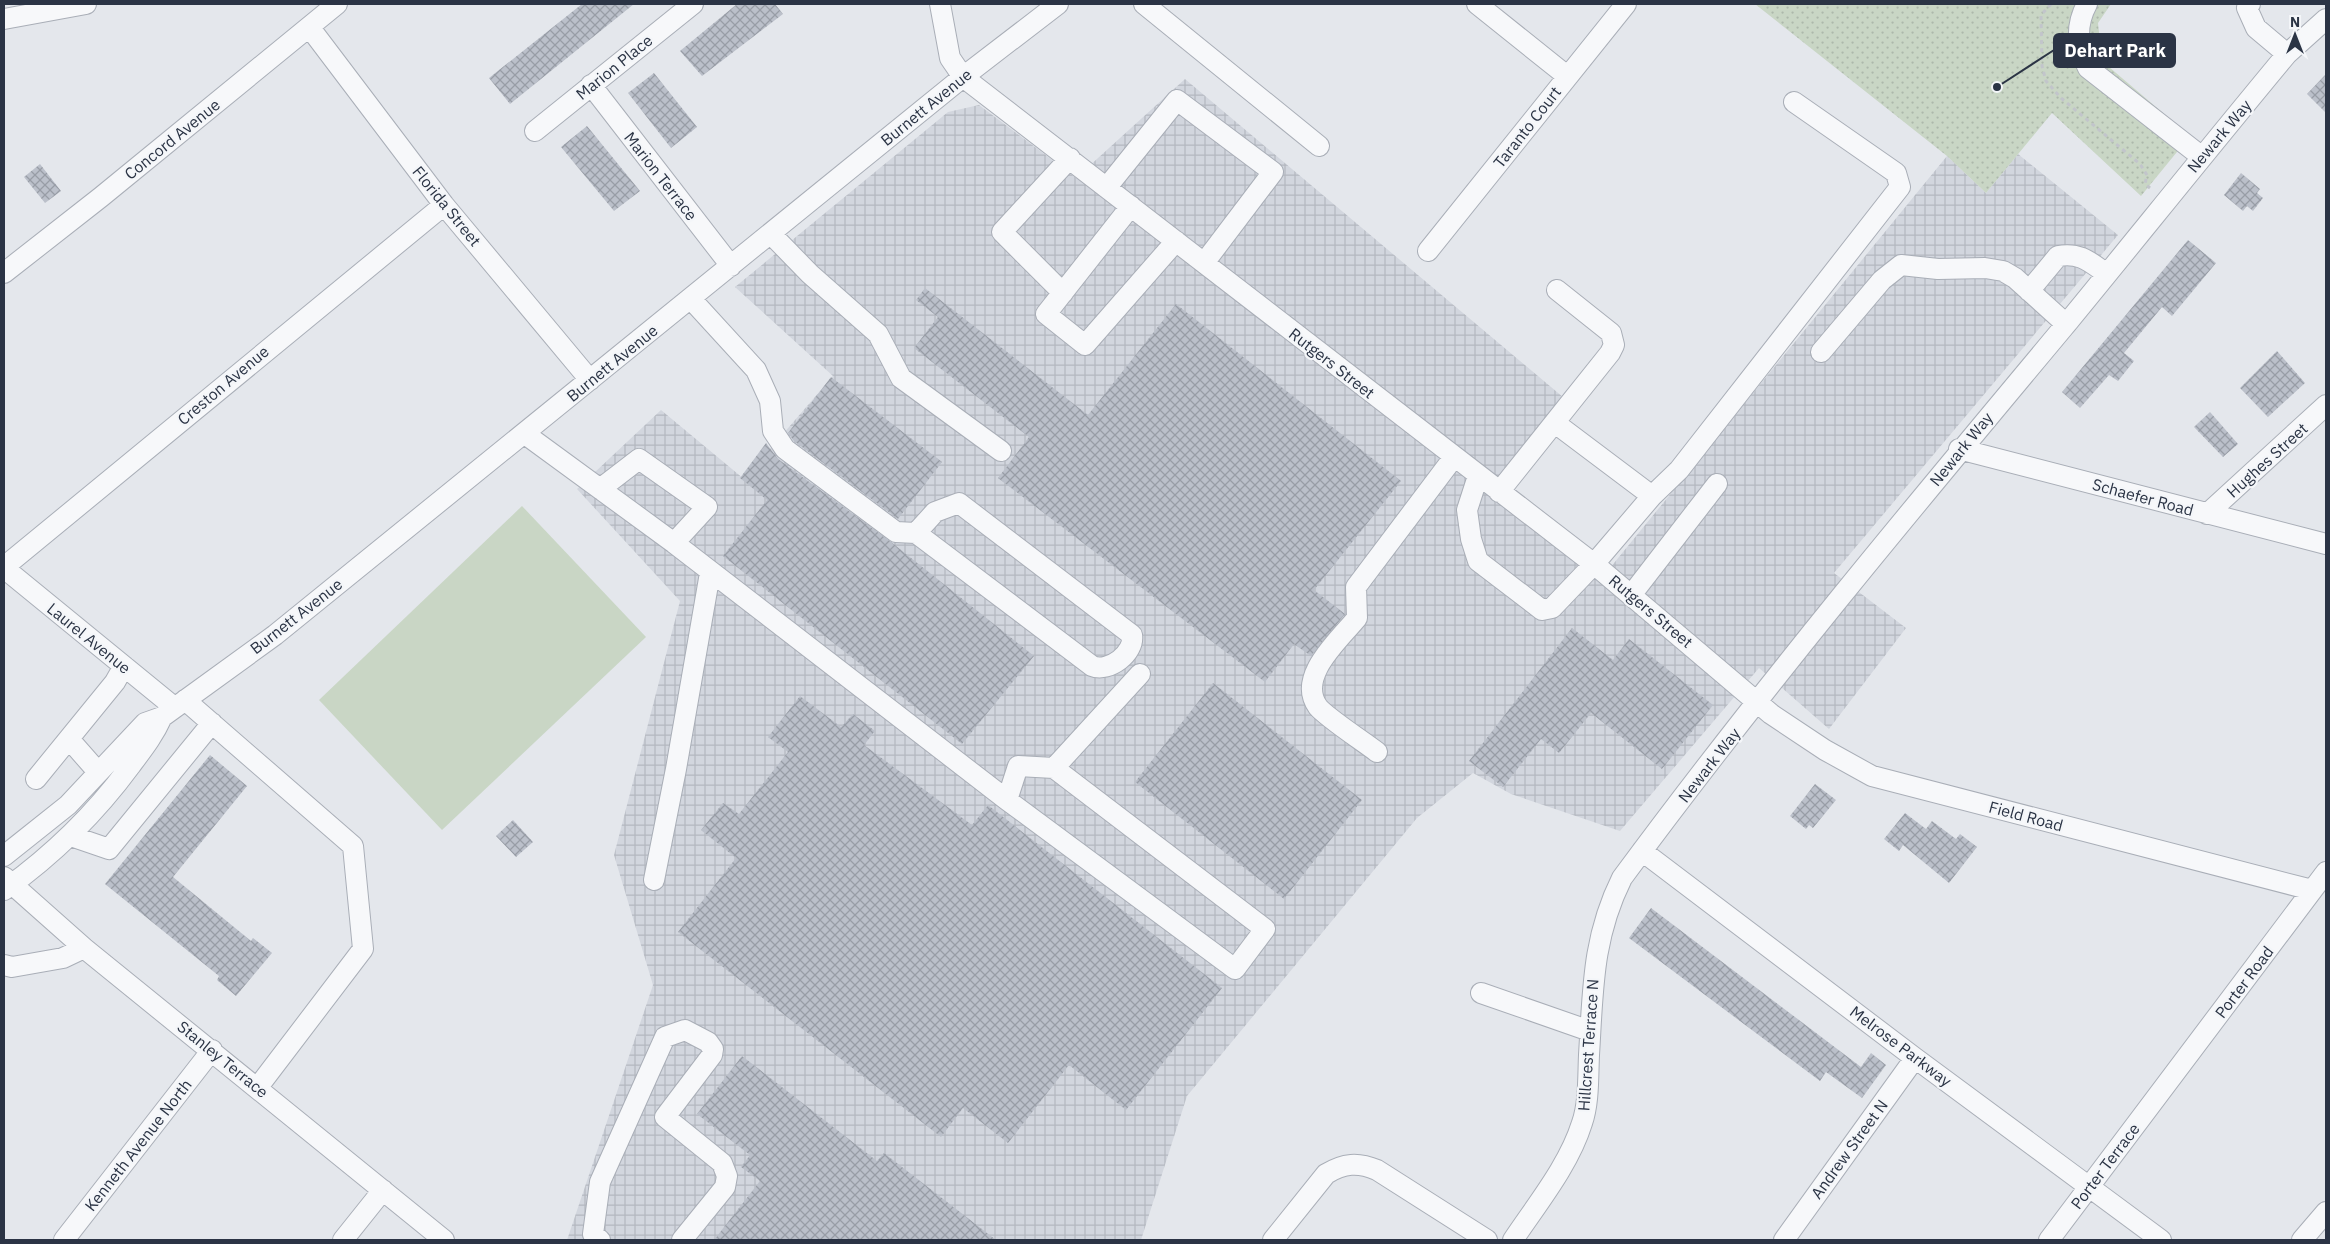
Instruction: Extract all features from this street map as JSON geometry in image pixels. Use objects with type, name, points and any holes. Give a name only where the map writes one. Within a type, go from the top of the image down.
[{"type":"street","points":[[4,19],[86,4]]},
{"type":"street","name":"Concord Avenue","points":[[4,273],[310,28],[337,4]]},
{"type":"street","name":"Marion Place","points":[[535,131],[693,4]]},
{"type":"street","name":"Rutgers Street","points":[[940,4],[950,58],[964,77],[1594,564],[1632,594],[1758,702]]},
{"type":"street","name":"Burnett Avenue","points":[[4,856],[68,805],[145,722],[174,708],[275,635],[964,77],[1058,4]]},
{"type":"street","points":[[1144,4],[1319,146]]},
{"type":"street","points":[[1477,4],[1567,76]]},
{"type":"street","name":"Taranto Court","points":[[1428,251],[1626,4]]},
{"type":"street","points":[[2087,4],[2082,13],[2078,37],[2081,54],[2088,68],[2202,157]]},
{"type":"street","points":[[2250,4],[2247,8],[2256,28],[2287,54]]},
{"type":"street","name":"Newark Way","points":[[1614,893],[1642,850],[1959,449],[2066,324],[2287,54],[2326,19]]},
{"type":"street","name":"Florida Street","points":[[310,28],[444,205],[590,380]]},
{"type":"street","name":"Marion Terrace","points":[[592,86],[732,266]]},
{"type":"street","points":[[1106,187],[1177,100],[1273,172],[1204,263]]},
{"type":"street","points":[[1478,476],[1467,510],[1471,539],[1478,561],[1542,610],[1552,608],[1594,564],[1652,496],[1679,470],[1900,188],[1900,181],[1896,173],[1794,102]]},
{"type":"street","points":[[1062,293],[1002,232],[1070,158]]},
{"type":"street","name":"Creston Avenue","points":[[4,568],[444,205]]},
{"type":"street","points":[[1131,206],[1046,314],[1085,345],[1176,241]]},
{"type":"street","points":[[771,234],[810,274],[878,334],[901,378],[1001,451]]},
{"type":"street","points":[[2029,291],[2058,256],[2072,254],[2084,259],[2107,274]]},
{"type":"street","points":[[1821,352],[1882,280],[1901,264],[1938,269],[1985,268],[2003,271],[2066,324]]},
{"type":"street","points":[[1499,492],[1610,353],[1614,345],[1611,333],[1557,290]]},
{"type":"street","points":[[691,299],[756,370],[770,401],[773,431],[785,449],[896,532],[916,533],[1092,666],[1099,668],[1107,667],[1131,649],[1132,635],[960,503],[935,512],[916,533]]},
{"type":"street","name":"Hughes Street","points":[[2207,514],[2326,405]]},
{"type":"street","points":[[1555,423],[1652,496]]},
{"type":"street","points":[[525,434],[674,542],[710,572],[1007,800],[1235,969],[1265,929],[1054,768],[1018,766],[1007,800]]},
{"type":"street","name":"Schaefer Road","points":[[1959,449],[2326,544]]},
{"type":"street","points":[[1377,752],[1318,707],[1311,689],[1317,668],[1357,618],[1356,587],[1454,457]]},
{"type":"street","points":[[600,489],[639,459],[707,507],[674,542]]},
{"type":"street","points":[[1632,594],[1717,484]]},
{"type":"street","name":"Laurel Avenue","points":[[4,568],[174,708],[212,723],[353,846],[362,949],[258,1087]]},
{"type":"street","points":[[654,880],[676,769],[710,572]]},
{"type":"street","points":[[36,779],[115,682],[124,666]]},
{"type":"street","points":[[1054,768],[1140,674]]},
{"type":"street","name":"Field Road","points":[[1758,702],[1771,714],[1825,750],[1872,776],[2312,890]]},
{"type":"street","name":"Burnett Avenue","points":[[6,884],[38,865],[71,836],[105,800],[174,708]]},
{"type":"street","points":[[71,836],[109,849],[212,723]]},
{"type":"street","points":[[69,739],[98,772]]},
{"type":"street","name":"Melrose Parkway","points":[[1642,850],[1915,1058],[2161,1240]]},
{"type":"street","name":"Porter Road","points":[[2162,1092],[2326,872]]},
{"type":"street","name":"Stanley Terrace","points":[[6,884],[444,1240]]},
{"type":"street","name":"Hillcrest Terrace N","points":[[1513,1240],[1556,1175],[1583,1122],[1594,966],[1614,893]]},
{"type":"street","points":[[4,965],[12,967],[63,958],[84,948]]},
{"type":"street","points":[[1481,993],[1590,1031]]},
{"type":"street","points":[[600,1240],[593,1234],[600,1182],[665,1037],[674,1032],[685,1030],[708,1042],[713,1049],[712,1055],[665,1117]]},
{"type":"street","name":"Kenneth Avenue North","points":[[64,1240],[212,1050]]},
{"type":"street","name":"Andrew Street N","points":[[1784,1240],[1915,1058]]},
{"type":"street","name":"Porter Terrace","points":[[2049,1240],[2162,1092]]},
{"type":"street","points":[[638,1097],[722,1163],[728,1176],[725,1187],[682,1240]]},
{"type":"street","points":[[1274,1240],[1326,1174],[1338,1167],[1351,1164],[1364,1165],[1377,1170],[1487,1240]]},
{"type":"street","points":[[343,1240],[383,1190]]},
{"type":"street","points":[[2302,1240],[2326,1212]]},
{"type":"path","points":[[2051,4],[2042,15],[2042,66],[2046,81],[2062,98],[2140,164],[2147,174],[2145,184],[2150,188]]},
{"type":"shaded area","points":[[1185,79],[1570,403],[1501,491],[1605,574],[1947,156],[1986,193],[2018,154],[2118,235],[1834,573],[1906,628],[1829,729],[1759,668],[1620,831],[1511,794],[1473,773],[1417,818],[1187,1096],[1141,1240],[567,1240],[653,985],[614,855],[680,601],[577,489],[661,410],[744,479],[833,376],[735,287],[948,112],[979,105],[1076,178]]},
{"type":"green space","points":[[1755,4],[2111,4],[2098,23],[2102,61],[2190,136],[2141,196],[2052,113],[1986,193],[1947,156]]},
{"type":"green space","points":[[522,506],[646,637],[442,830],[319,700]]},
{"type":"building","points":[[582,4],[634,4],[510,104],[489,78]]},
{"type":"building","points":[[737,4],[775,4],[783,14],[702,76],[680,51]]},
{"type":"building","points":[[654,73],[697,127],[671,148],[628,93]]},
{"type":"building","points":[[2326,74],[2326,113],[2307,94]]},
{"type":"building","points":[[587,126],[640,191],[614,211],[561,147]]},
{"type":"building","points":[[40,164],[61,191],[45,203],[24,177]]},
{"type":"building","points":[[2241,173],[2260,189],[2257,193],[2263,198],[2253,211],[2247,206],[2243,211],[2224,195]]},
{"type":"building","points":[[2188,240],[2216,263],[2172,316],[2162,307],[2124,353],[2134,361],[2118,381],[2109,375],[2080,408],[2062,392]]},
{"type":"building","points":[[925,288],[1088,415],[1176,304],[1401,481],[1314,590],[1345,614],[1311,656],[1294,644],[1265,682],[998,478],[1029,437],[914,348],[938,317],[916,300]]},
{"type":"building","points":[[2277,351],[2305,383],[2268,417],[2240,388]]},
{"type":"building","points":[[831,377],[942,462],[898,519],[794,441],[788,433]]},
{"type":"building","points":[[2210,412],[2238,444],[2223,457],[2194,427]]},
{"type":"building","points":[[766,443],[778,459],[891,542],[1034,656],[962,744],[723,556],[767,500],[740,478]]},
{"type":"building","points":[[1572,628],[1613,660],[1629,639],[1713,705],[1662,769],[1591,713],[1559,753],[1541,739],[1503,787],[1469,761]]},
{"type":"building","points":[[1213,683],[1362,800],[1284,899],[1135,782]]},
{"type":"building","points":[[800,696],[841,727],[853,714],[875,731],[864,745],[972,825],[988,805],[1222,988],[1126,1110],[1069,1065],[1008,1143],[963,1108],[941,1137],[678,932],[736,858],[701,830],[723,803],[739,814],[788,752],[768,737]]},
{"type":"building","points":[[210,755],[247,786],[173,877],[251,941],[253,938],[272,953],[236,996],[217,980],[219,976],[105,884]]},
{"type":"building","points":[[1815,784],[1836,800],[1813,828],[1809,825],[1806,829],[1790,816]]},
{"type":"building","points":[[1905,813],[1926,829],[1932,821],[1956,839],[1960,834],[1977,847],[1949,883],[1903,845],[1899,851],[1884,839]]},
{"type":"building","points":[[513,820],[533,842],[516,857],[496,836]]},
{"type":"building","points":[[1651,908],[1861,1067],[1871,1053],[1886,1065],[1862,1098],[1826,1072],[1820,1081],[1629,938]]},
{"type":"building","points":[[742,1056],[877,1161],[884,1153],[996,1240],[714,1240],[760,1181],[741,1167],[750,1155],[697,1114]]},
{"type":"place","name":"Dehart Park","points":[[1997,87]]}]
